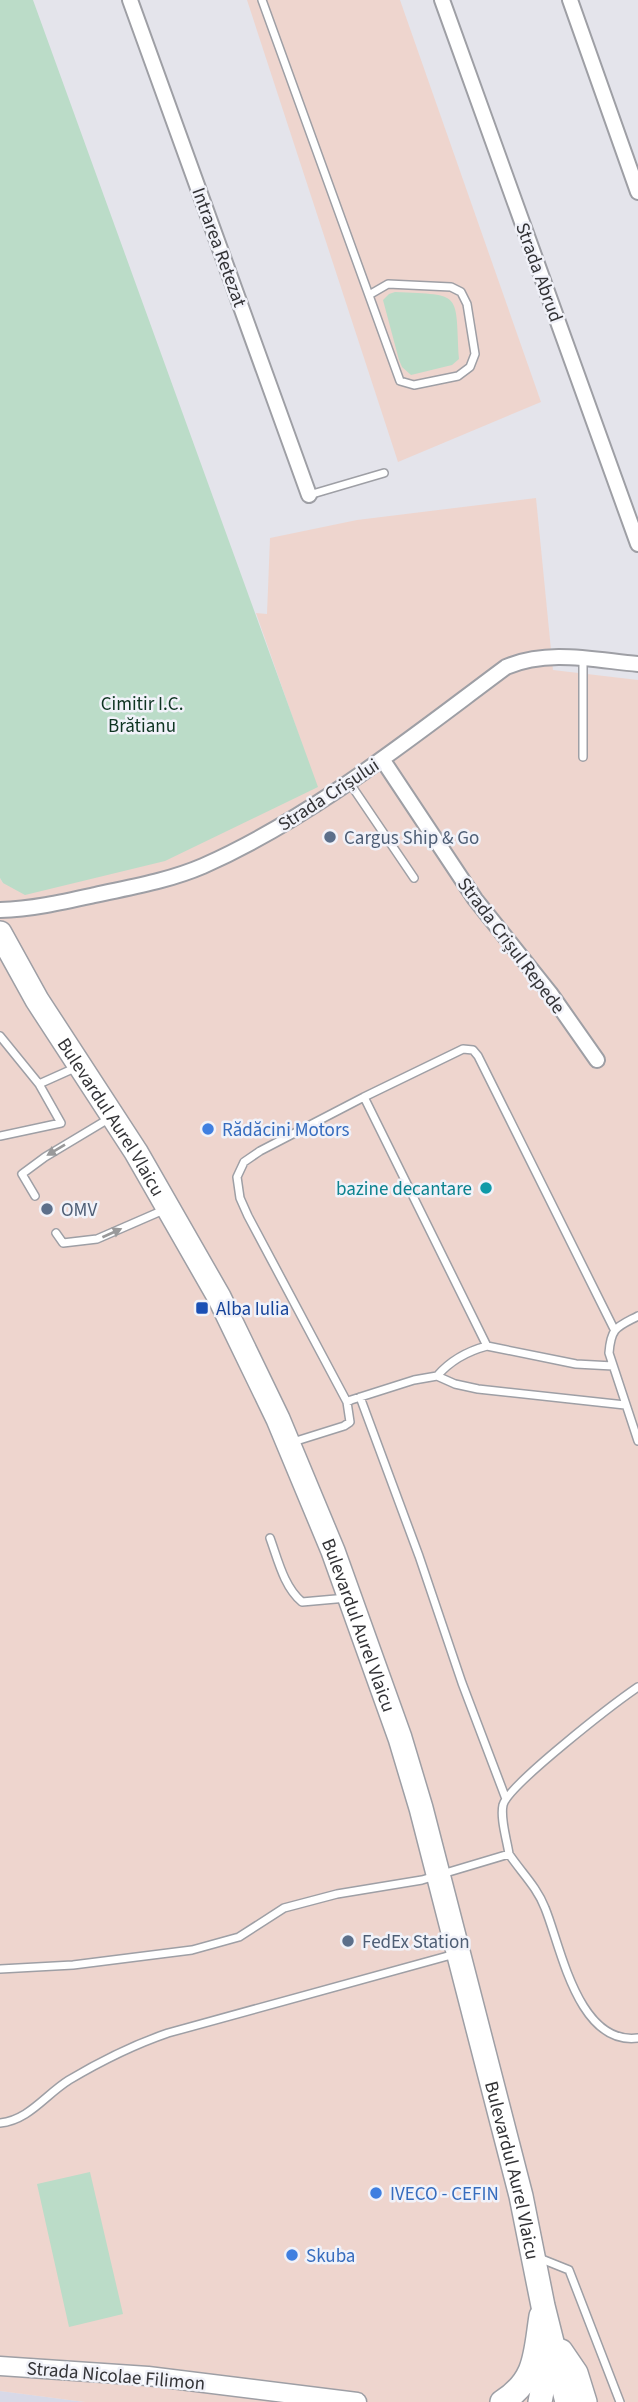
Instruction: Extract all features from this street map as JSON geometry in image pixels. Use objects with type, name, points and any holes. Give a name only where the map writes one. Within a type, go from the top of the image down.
[{"type":"main road","name":"Bulevardul Aurel Vlaicu","points":[[0,933],[37,1000],[114,1116],[169,1208],[248,1355],[288,1443],[351,1598],[400,1738],[439,1875],[534,2256],[542,2306],[545,2376],[540,2402]]},
{"type":"main road","name":"Bulevardul Aurel Vlaicu","points":[[0,966],[37,1000]]},
{"type":"main road","name":"Bulevardul Aurel Vlaicu","points":[[542,2306],[567,2402]]},
{"type":"main road","points":[[502,2402],[522,2388],[533,2371],[542,2306]]},
{"type":"main road","points":[[550,2333],[576,2374],[585,2402]]},
{"type":"street","name":"Intrarea Retezat","points":[[130,0],[309,495]]},
{"type":"street","name":"Strada Abrud","points":[[442,0],[638,544]]},
{"type":"street","points":[[570,0],[638,192]]},
{"type":"street","name":"Strada Crișului","points":[[0,911],[48,905],[152,883],[213,861],[280,825],[382,759],[506,667],[523,660],[544,656],[638,664]]},
{"type":"street","name":"Strada Crișul Repede","points":[[382,759],[475,899],[550,993],[597,1060]]},
{"type":"street","name":"Strada Nicolae Filimon","points":[[0,2366],[148,2376],[356,2402]]},
{"type":"lane","points":[[262,0],[400,381],[414,386],[458,376],[470,368],[475,355],[467,303],[461,292],[452,287],[388,284],[369,295]]},
{"type":"lane","points":[[309,495],[384,473]]},
{"type":"lane","points":[[583,659],[583,757]]},
{"type":"lane","points":[[348,781],[414,878]]},
{"type":"lane","points":[[0,1036],[39,1084],[61,1124],[0,1136]]},
{"type":"lane","points":[[288,1443],[350,1422],[347,1402],[248,1216],[240,1198],[237,1177],[244,1162],[260,1151],[463,1049],[473,1050],[478,1056],[614,1329]]},
{"type":"lane","points":[[39,1084],[81,1065]]},
{"type":"lane","points":[[364,1097],[488,1346]]},
{"type":"lane","points":[[35,1196],[22,1174],[114,1116]]},
{"type":"lane","points":[[56,1233],[63,1243],[97,1239],[169,1208]]},
{"type":"lane","points":[[638,1316],[614,1329],[609,1353],[638,1441]]},
{"type":"lane","points":[[347,1402],[414,1380],[437,1376],[453,1361],[475,1349],[488,1346],[576,1364],[613,1366]]},
{"type":"lane","points":[[437,1376],[454,1384],[478,1389],[625,1405]]},
{"type":"lane","points":[[360,1397],[506,1799]]},
{"type":"lane","points":[[270,1538],[293,1595],[302,1602],[351,1598]]},
{"type":"lane","points":[[638,1687],[527,1776],[506,1799],[503,1807],[509,1854],[538,1893],[577,1996],[593,2018],[617,2038],[638,2038]]},
{"type":"lane","points":[[0,1969],[73,1965],[192,1950],[239,1937],[284,1908],[337,1894],[439,1875],[509,1854]]},
{"type":"lane","points":[[0,2123],[11,2122],[24,2116],[66,2082],[134,2044],[459,1953]]},
{"type":"lane","points":[[534,2256],[569,2270],[621,2402]]},
{"type":"shaded area","points":[[247,0],[400,0],[541,402],[398,462]]},
{"type":"shaded area","points":[[536,498],[553,670],[638,680],[638,2402],[85,2402],[0,2391],[0,878],[3,883],[317,787],[256,613],[267,614],[270,538],[357,520]]},
{"type":"shaded area","points":[[0,2391],[85,2402],[0,2402]]},
{"type":"green space","name":"Cimitir I.C. Brătianu","points":[[0,0],[33,0],[318,787],[165,861],[25,895],[3,883],[0,878]]},
{"type":"green space","points":[[395,292],[434,294],[451,302],[457,321],[459,359],[452,365],[411,375],[402,367],[383,300]]},
{"type":"green space","points":[[90,2172],[123,2314],[69,2327],[37,2184]]},
{"type":"place","name":"Cargus Ship & Go","points":[[330,837]]},
{"type":"place","name":"Rădăcini Motors","points":[[208,1129]]},
{"type":"place","name":"bazine decantare","points":[[486,1188]]},
{"type":"place","name":"OMV","points":[[47,1209]]},
{"type":"place","name":"Alba Iulia","points":[[202,1308]]},
{"type":"place","name":"FedEx Station","points":[[348,1941]]},
{"type":"place","name":"IVECO - CEFIN","points":[[376,2193]]},
{"type":"place","name":"Skuba","points":[[292,2255]]}]
